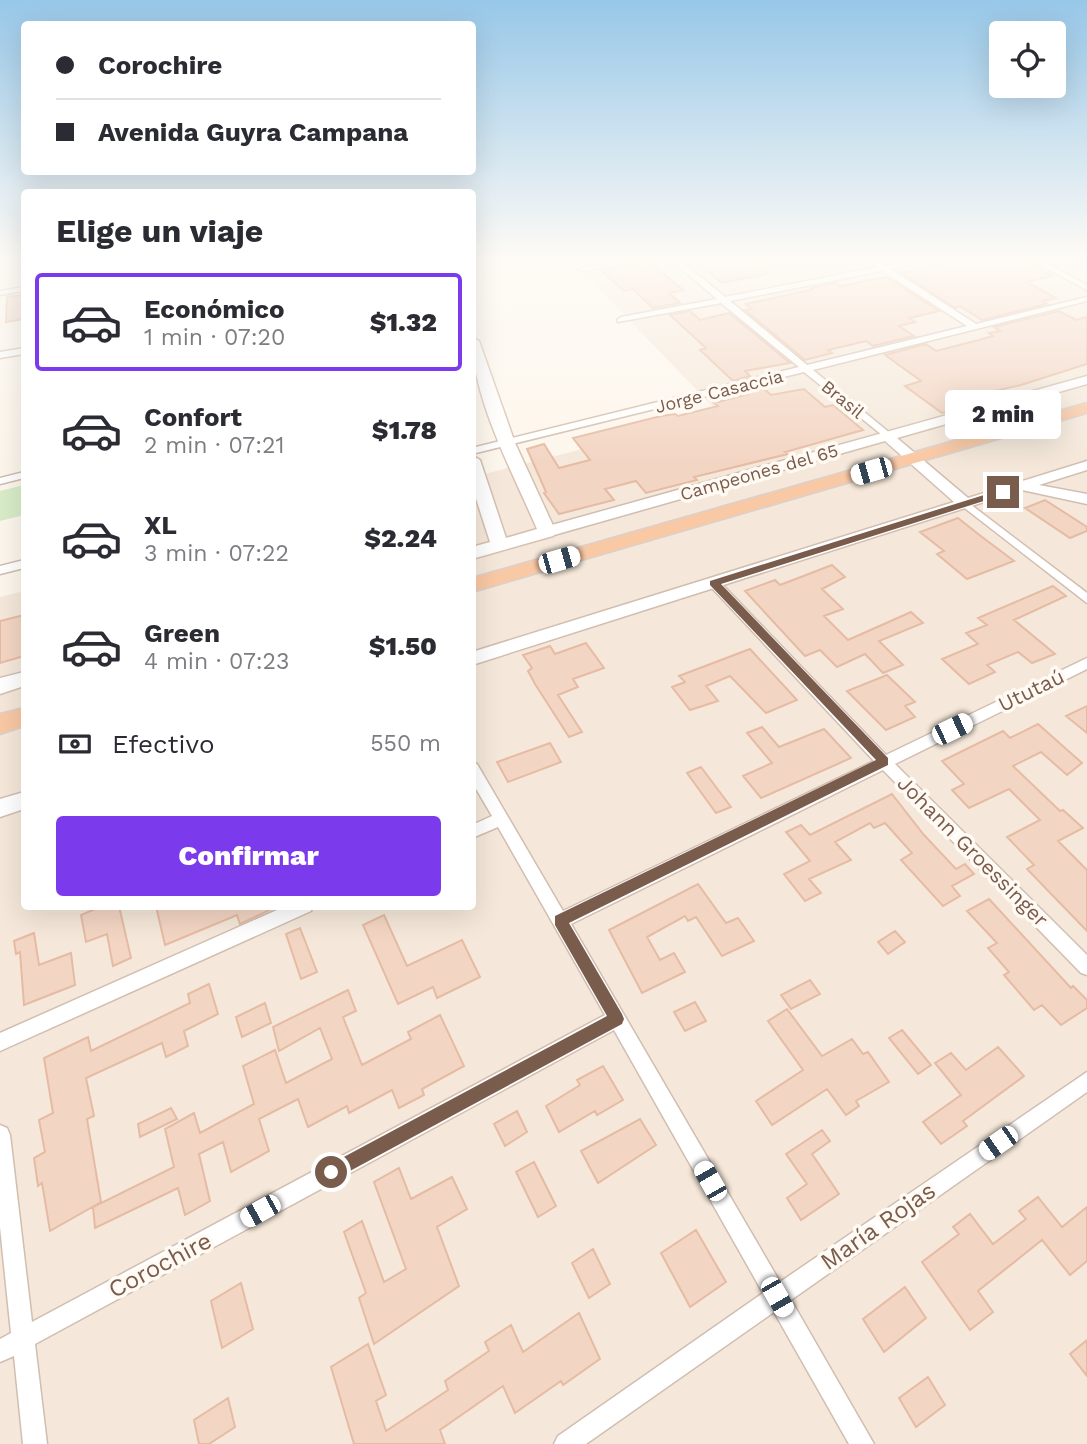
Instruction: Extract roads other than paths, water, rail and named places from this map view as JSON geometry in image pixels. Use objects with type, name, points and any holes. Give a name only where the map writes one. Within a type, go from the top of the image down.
[{"type":"highway","points":[[476,584],[1087,408]]},
{"type":"highway","points":[[0,724],[21,718]]},
{"type":"main road","points":[[476,353],[507,443],[547,532]]},
{"type":"main road","points":[[476,472],[500,545]]},
{"type":"main road","name":"Campeones del 65","points":[[476,552],[547,532]]},
{"type":"main road","points":[[0,686],[21,680]]},
{"type":"street","name":"Brasil","points":[[757,327],[966,504]]},
{"type":"street","name":"Jorge Casaccia","points":[[476,450],[973,327]]},
{"type":"street","points":[[0,355],[21,352]]},
{"type":"street","name":"Campeones del 65","points":[[547,532],[1087,380]]},
{"type":"street","points":[[476,658],[1087,465]]},
{"type":"street","points":[[1055,475],[1087,482]]},
{"type":"street","points":[[0,481],[21,476]]},
{"type":"street","points":[[1022,486],[1087,499]]},
{"type":"street","points":[[966,504],[1087,598]]},
{"type":"street","points":[[0,570],[21,565]]},
{"type":"street","name":"Johann Groessinger","points":[[714,583],[884,762],[1087,967]]},
{"type":"street","name":"Ututaú","points":[[560,921],[1087,663]]},
{"type":"street","points":[[476,775],[862,1444]]},
{"type":"street","points":[[0,808],[21,802]]},
{"type":"street","points":[[476,830],[501,819]]},
{"type":"street","points":[[0,1042],[296,910]]},
{"type":"street","name":"Corochire","points":[[0,1352],[616,1019]]},
{"type":"street","name":"María Rojas","points":[[566,1444],[1087,1081]]},
{"type":"street","points":[[0,1135],[35,1444]]}]
